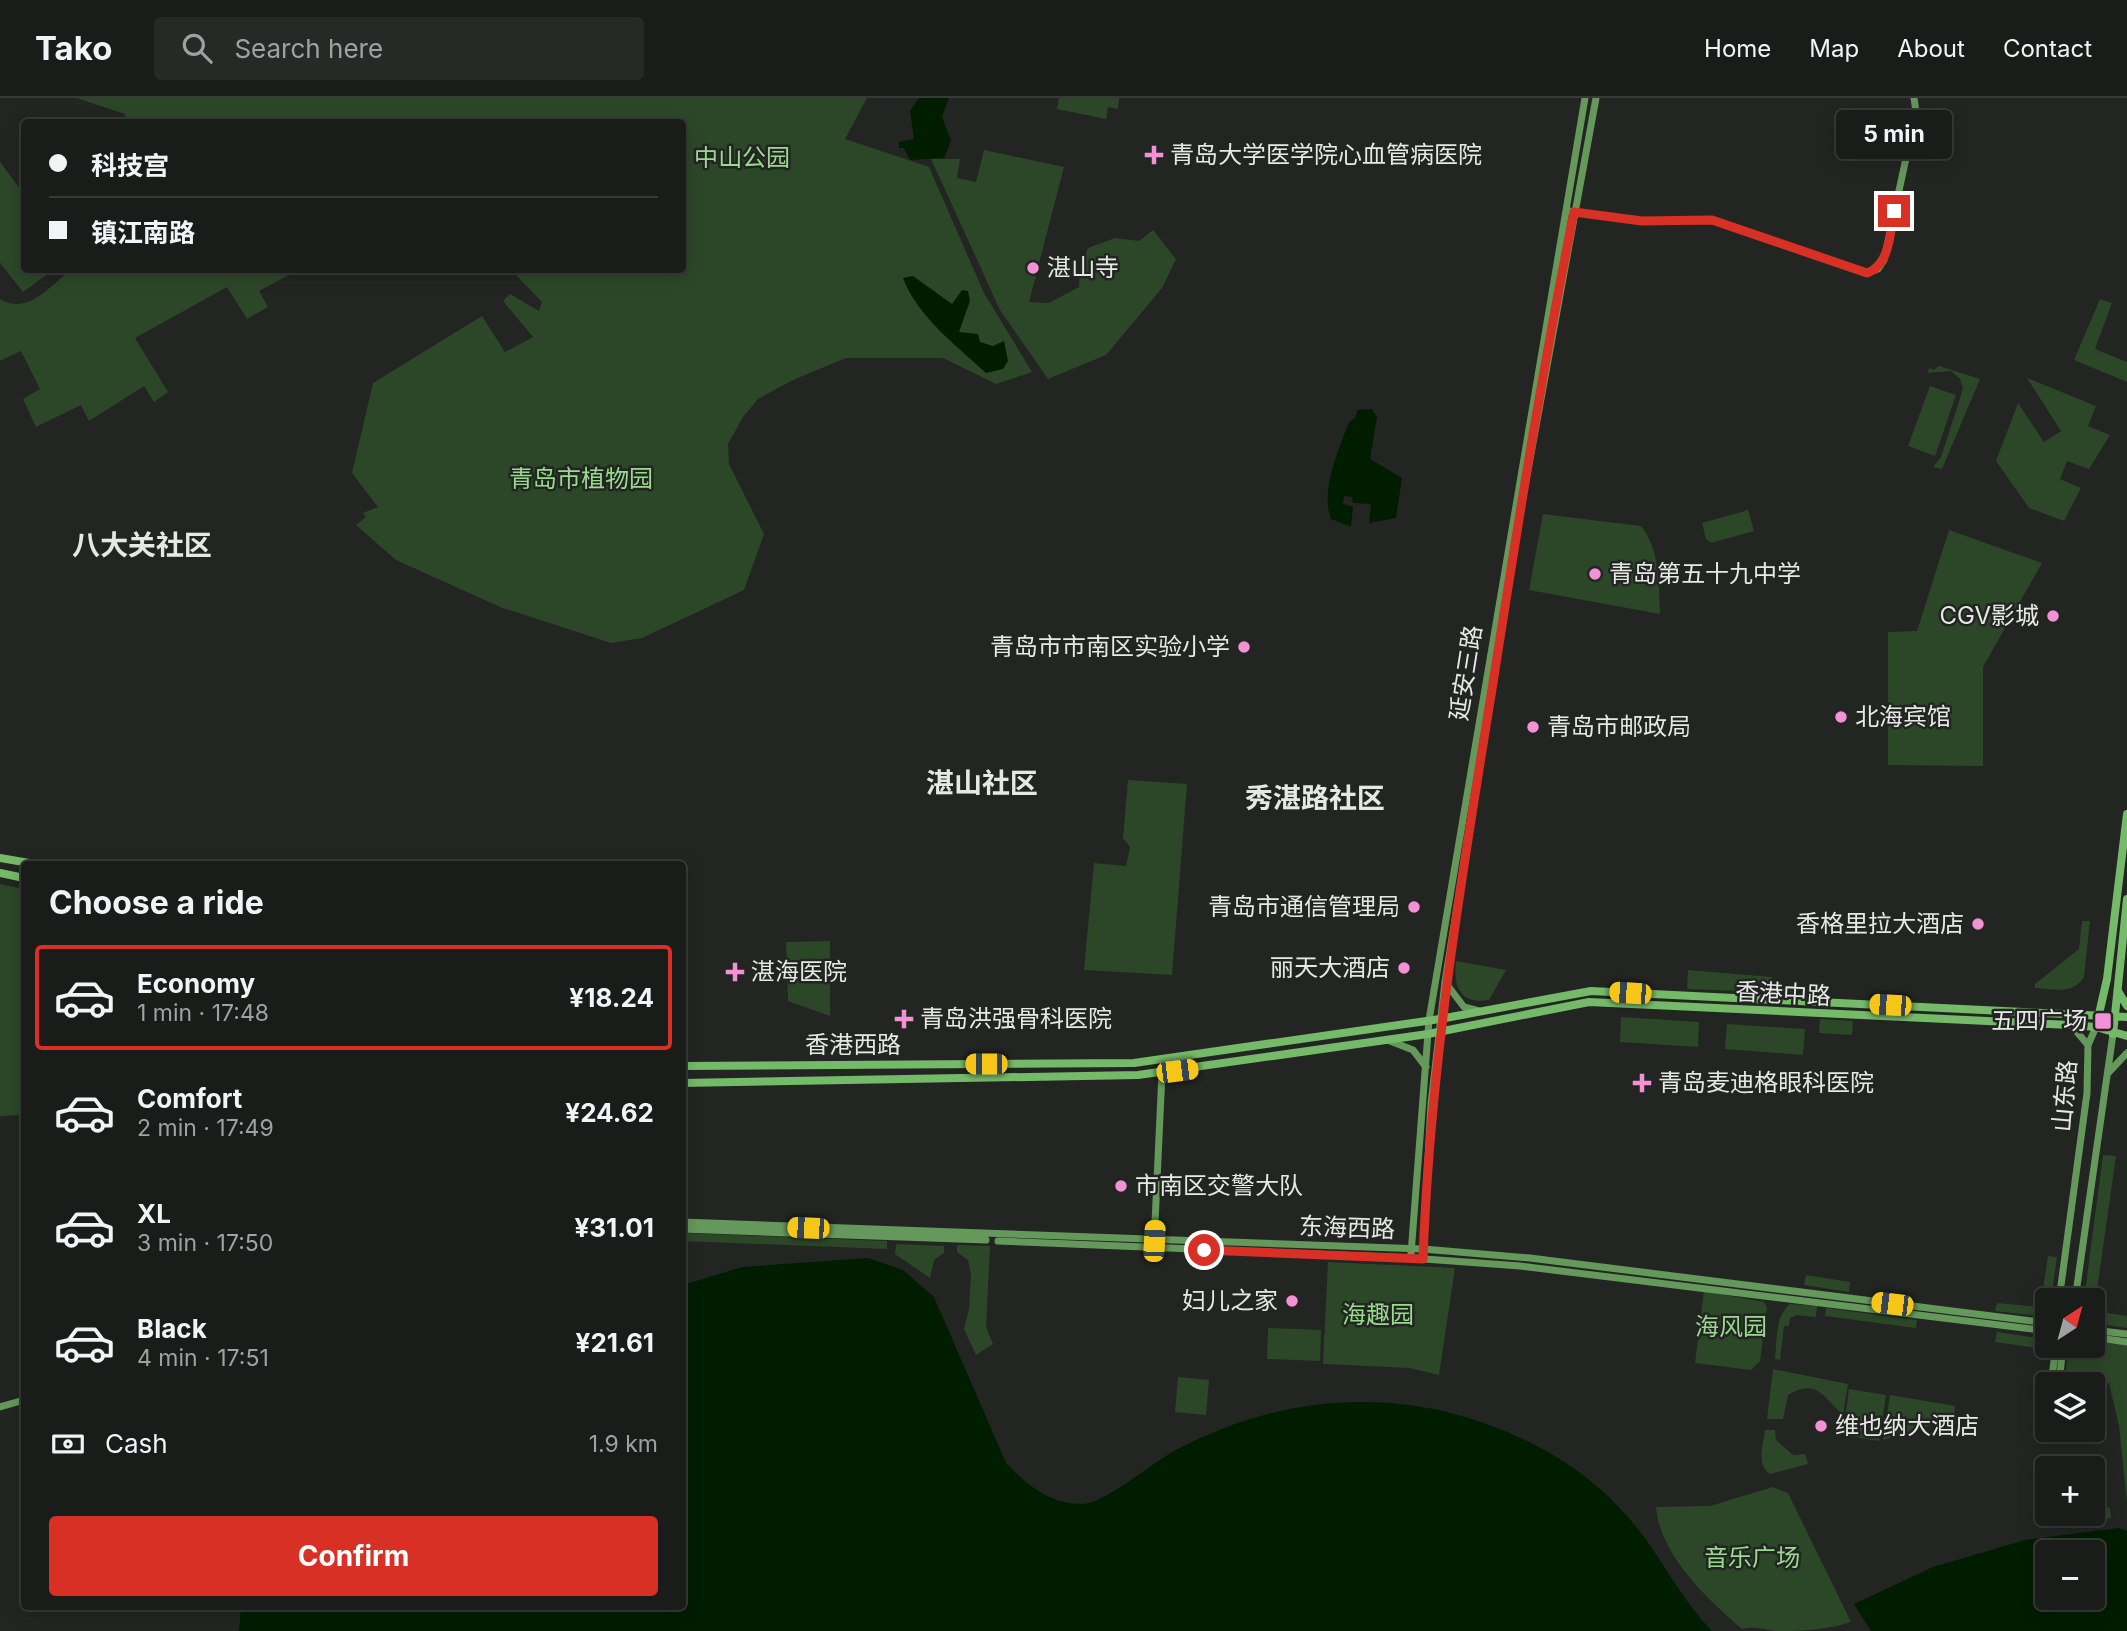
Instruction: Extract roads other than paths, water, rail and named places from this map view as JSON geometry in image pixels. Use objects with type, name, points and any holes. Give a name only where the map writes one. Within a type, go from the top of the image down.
[{"type":"main road","name":"延安三路","points":[[1423,1259],[1445,982],[1586,98]]},
{"type":"main road","name":"延安三路","points":[[1411,1258],[1429,1020],[1569,211],[1595,98]]},
{"type":"main road","points":[[1569,211],[1642,221],[1712,220],[1867,273],[1878,269],[1884,260],[1916,112],[1914,98]]},
{"type":"main road","name":"山东路","points":[[2061,1288],[2087,1093],[2088,1045],[2100,1014],[2127,814]]},
{"type":"main road","points":[[0,858],[21,862]]},
{"type":"main road","points":[[0,873],[21,877]]},
{"type":"main road","name":"山东路","points":[[2078,1288],[2109,1072],[2127,899]]},
{"type":"main road","points":[[1445,982],[1464,1007],[1479,1012]]},
{"type":"main road","name":"香港中路","points":[[1440,1019],[1591,991],[2127,1017]]},
{"type":"main road","points":[[2118,991],[2127,1006]]},
{"type":"main road","name":"香港中路","points":[[1439,1032],[1589,1002],[2071,1025],[2096,1027],[2127,1036]]},
{"type":"main road","name":"香港西路","points":[[686,1066],[1134,1063],[1440,1019]]},
{"type":"main road","points":[[2071,1025],[2088,1045]]},
{"type":"main road","name":"香港西路","points":[[686,1083],[1162,1073],[1439,1032]]},
{"type":"main road","points":[[1389,1040],[1412,1050],[1427,1069]]},
{"type":"main road","points":[[2109,1072],[2127,1053]]},
{"type":"main road","points":[[1154,1244],[1162,1073]]},
{"type":"main road","name":"东海西路","points":[[686,1222],[1154,1244],[1520,1266],[2035,1329]]},
{"type":"main road","name":"东海西路","points":[[686,1229],[1154,1244],[1423,1249],[1530,1258],[2035,1321]]},
{"type":"main road","points":[[2105,1331],[2127,1334]]},
{"type":"main road","points":[[2105,1339],[2127,1342]]},
{"type":"main road","points":[[0,1407],[21,1401]]},
{"type":"place","name":"青岛大学医学院心血管病医院","points":[[1154,155]]},
{"type":"place","name":"湛山寺","points":[[1033,268]]},
{"type":"place","name":"青岛第五十九中学","points":[[1595,574]]},
{"type":"place","name":"CGV影城","points":[[2053,616]]},
{"type":"place","name":"青岛市市南区实验小学","points":[[1244,647]]},
{"type":"place","name":"北海宾馆","points":[[1841,717]]},
{"type":"place","name":"青岛市邮政局","points":[[1533,727]]},
{"type":"place","name":"青岛市通信管理局","points":[[1414,907]]},
{"type":"place","name":"香格里拉大酒店","points":[[1978,924]]},
{"type":"place","name":"丽天大酒店","points":[[1404,968]]},
{"type":"place","name":"湛海医院","points":[[735,972]]},
{"type":"place","name":"青岛洪强骨科医院","points":[[904,1019]]},
{"type":"place","name":"五四广场","points":[[2103,1021]]},
{"type":"place","name":"青岛麦迪格眼科医院","points":[[1642,1083]]},
{"type":"place","name":"市南区交警大队","points":[[1121,1186]]},
{"type":"place","name":"妇儿之家","points":[[1292,1301]]},
{"type":"place","name":"维也纳大酒店","points":[[1821,1426]]},
{"type":"district","name":"八大关社区","points":[[142,545]]},
{"type":"district","name":"湛山社区","points":[[982,783]]},
{"type":"district","name":"秀湛路社区","points":[[1315,798]]},
{"type":"park label","name":"中山公园","points":[[742,158]]},
{"type":"park label","name":"青岛市植物园","points":[[581,479]]},
{"type":"park label","name":"海趣园","points":[[1378,1315]]},
{"type":"park label","name":"海风园","points":[[1731,1327]]},
{"type":"park label","name":"音乐广场","points":[[1752,1558]]}]
